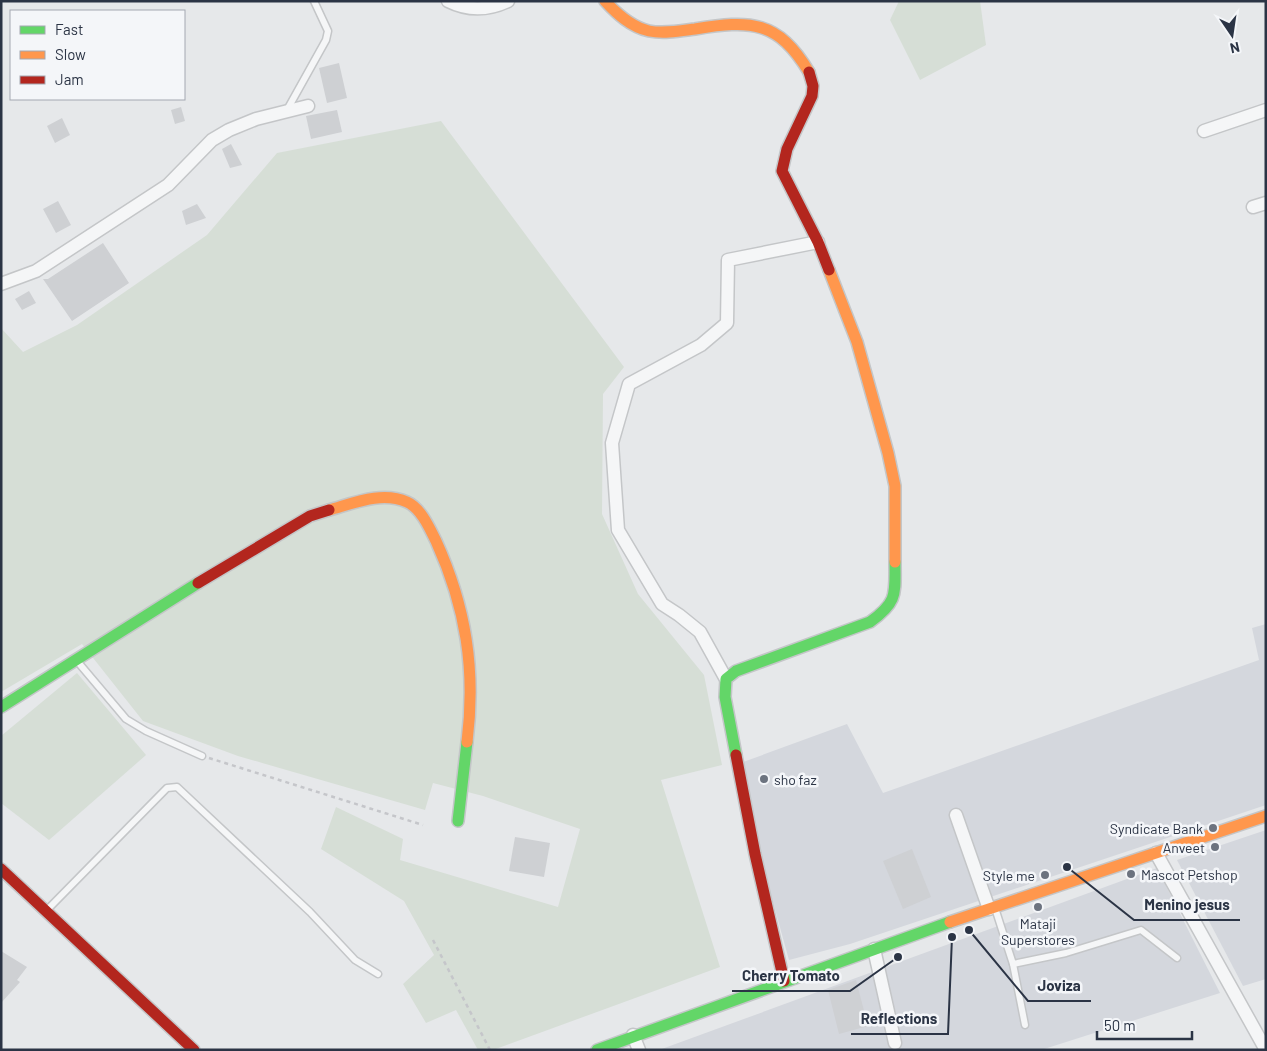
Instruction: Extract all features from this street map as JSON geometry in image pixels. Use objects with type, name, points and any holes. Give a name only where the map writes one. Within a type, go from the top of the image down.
[{"type":"street","points":[[448,1],[472,10],[497,6],[508,1]]},
{"type":"street","points":[[605,1],[615,12],[636,26],[655,32],[729,24],[754,24],[771,30],[811,73],[813,89],[804,115],[782,159],[782,171],[818,242],[857,342],[894,478],[896,513],[895,593],[888,609],[870,622],[736,671],[726,679]]},
{"type":"street","points":[[1,284],[36,271],[168,185],[212,140],[229,130],[286,111],[308,106]]},
{"type":"street","points":[[1204,131],[1266,110]]},
{"type":"street","points":[[1253,207],[1266,203]]},
{"type":"street","points":[[784,981],[755,854],[725,697],[726,679],[700,632],[662,604],[618,530],[612,444],[629,384],[702,345],[727,323],[728,260],[818,242]]},
{"type":"street","points":[[1,707],[310,516],[372,498],[399,499],[410,503],[428,524],[447,565],[462,609],[470,663],[469,730],[458,821]]},
{"type":"street","points":[[956,815],[992,908]]},
{"type":"street","points":[[596,1050],[874,949],[1266,816]]},
{"type":"street","points":[[1156,853],[1265,1046]]},
{"type":"street","points":[[2,872],[194,1050]]},
{"type":"street","points":[[874,949],[895,1043]]},
{"type":"street","points":[[633,1035],[639,1050]]},
{"type":"lane","points":[[286,111],[326,40],[328,31],[314,1]]},
{"type":"lane","points":[[76,660],[126,719],[146,731],[202,756]]},
{"type":"lane","points":[[46,911],[167,788],[176,788],[310,912],[354,960],[378,974]]},
{"type":"lane","points":[[992,908],[1013,964],[1025,1025]]},
{"type":"lane","points":[[1013,964],[1066,953],[1141,930],[1176,958]]},
{"type":"path","points":[[202,756],[423,825]]},
{"type":"path","points":[[433,940],[490,1050]]},
{"type":"shaded area","points":[[899,1],[980,1],[986,45],[920,80],[890,20]]},
{"type":"shaded area","points":[[441,121],[624,367],[603,394],[602,514],[638,594],[704,675],[722,765],[661,780],[720,967],[493,1050],[478,1050],[456,1010],[426,1023],[403,984],[434,955],[404,901],[321,849],[336,807],[403,839],[400,860],[558,907],[580,829],[483,796],[433,783],[425,810],[238,756],[143,721],[82,644],[1,692],[1,328],[23,352],[77,325],[207,235],[277,153]]},
{"type":"shaded area","points":[[1266,624],[1266,805],[850,944],[789,960],[735,765],[847,724],[883,793],[1259,660],[1252,628]]},
{"type":"shaded area","points":[[77,673],[146,755],[49,840],[1,803],[1,736]]},
{"type":"shaded area","points":[[1266,830],[1266,979],[1243,986],[1177,860]]},
{"type":"shaded area","points":[[1157,868],[1220,993],[1041,1050],[659,1050]]},
{"type":"building","points":[[339,63],[347,98],[327,103],[319,68]]},
{"type":"building","points":[[181,107],[185,121],[175,124],[171,110]]},
{"type":"building","points":[[337,110],[342,132],[311,139],[306,116]]},
{"type":"building","points":[[62,118],[70,135],[55,143],[47,126]]},
{"type":"building","points":[[231,144],[242,165],[230,168],[222,149]]},
{"type":"building","points":[[58,201],[71,225],[56,233],[43,209]]},
{"type":"building","points":[[197,204],[206,218],[186,225],[182,211]]},
{"type":"building","points":[[103,243],[129,283],[72,321],[43,279],[48,279]]},
{"type":"building","points":[[29,291],[36,303],[22,310],[15,299]]},
{"type":"building","points":[[515,837],[550,843],[544,877],[509,871]]},
{"type":"building","points":[[912,849],[931,897],[903,909],[883,861]]},
{"type":"building","points":[[1,951],[27,967],[17,980],[20,982],[1,1003]]},
{"type":"building","points":[[856,980],[868,1026],[839,1034],[828,990]]},
{"type":"traffic: fast","points":[[736,755],[725,697],[726,679],[736,671],[870,622],[886,609],[893,596],[895,562]]},
{"type":"traffic: fast","points":[[1,707],[198,583]]},
{"type":"traffic: fast","points":[[458,821],[467,742]]},
{"type":"traffic: fast","points":[[597,1050],[950,922]]},
{"type":"traffic: slow","points":[[605,1],[625,19],[649,31],[672,32],[732,25],[747,25],[761,28],[774,33],[786,42],[809,72]]},
{"type":"traffic: slow","points":[[829,270],[857,342],[888,453],[895,486],[895,562]]},
{"type":"traffic: slow","points":[[329,510],[358,501],[388,498],[407,502],[417,509],[424,519],[436,541],[455,590],[466,639],[470,690],[467,742]]},
{"type":"traffic: slow","points":[[950,922],[1266,816]]},
{"type":"traffic: jam","points":[[809,72],[813,86],[812,96],[787,149],[782,171],[818,242],[829,270]]},
{"type":"traffic: jam","points":[[198,583],[310,516],[329,510]]},
{"type":"traffic: jam","points":[[736,755],[755,854],[784,981]]},
{"type":"traffic: jam","points":[[1,869],[194,1050]]},
{"type":"place","name":"sho faz","points":[[764,779]]},
{"type":"place","name":"Syndicate Bank","points":[[1213,828]]},
{"type":"place","name":"Anveet","points":[[1215,847]]},
{"type":"place","name":"Menino jesus","points":[[1067,867]]},
{"type":"place","name":"Mascot Petshop","points":[[1131,874]]},
{"type":"place","name":"Style me","points":[[1045,875]]},
{"type":"place","name":"Mataji Superstores","points":[[1038,907]]},
{"type":"place","name":"Joviza","points":[[969,930]]},
{"type":"place","name":"Reflections","points":[[952,937]]},
{"type":"place","name":"Cherry Tomato","points":[[898,957]]}]
